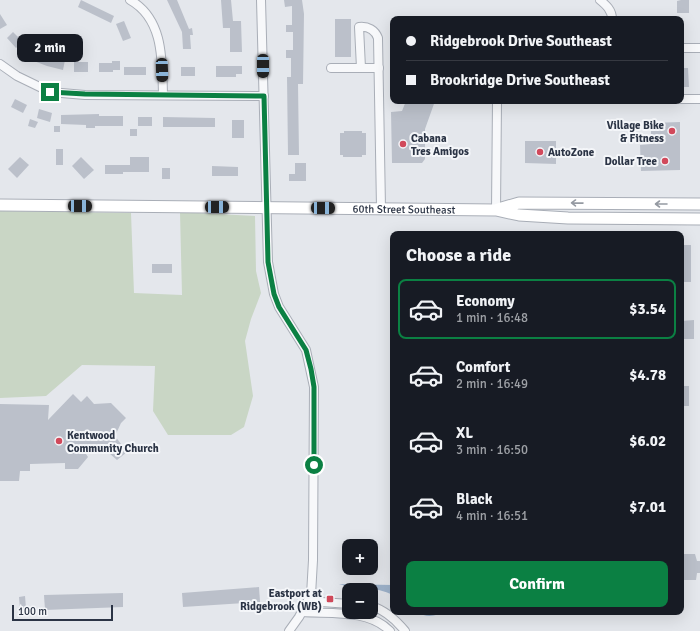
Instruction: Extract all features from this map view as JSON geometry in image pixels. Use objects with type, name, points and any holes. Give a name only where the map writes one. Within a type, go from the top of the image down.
[{"type":"main road","name":"60th Street Southeast","points":[[496,210],[519,203],[700,204]]},
{"type":"main road","points":[[603,218],[607,208],[616,204]]},
{"type":"main road","name":"60th Street Southeast","points":[[0,205],[496,210],[519,215],[700,219]]},
{"type":"street","points":[[130,0],[152,21],[159,39],[162,57],[163,94]]},
{"type":"street","points":[[261,0],[268,262],[274,294],[279,307],[306,350],[314,387],[313,560],[311,595],[289,631]]},
{"type":"street","points":[[600,0],[608,6],[612,16]]},
{"type":"street","points":[[361,68],[359,26],[364,26],[376,32],[378,38],[381,208]]},
{"type":"street","points":[[684,48],[700,48]]},
{"type":"street","points":[[1,66],[17,76],[50,92],[85,94],[264,96]]},
{"type":"street","points":[[331,68],[379,68]]},
{"type":"street","points":[[684,99],[700,99]]},
{"type":"street","points":[[496,210],[497,104]]},
{"type":"street","points":[[308,600],[342,603]]},
{"type":"street","points":[[378,609],[397,621],[405,631]]},
{"type":"street","points":[[302,612],[362,616],[373,620],[390,631]]},
{"type":"green space","points":[[0,211],[131,213],[134,293],[182,295],[180,212],[255,216],[256,271],[261,293],[251,319],[245,341],[253,396],[244,427],[231,435],[168,435],[153,411],[155,366],[82,365],[46,396],[0,398]]},
{"type":"water","points":[[378,585],[390,585],[390,594],[378,590]]},
{"type":"building","points":[[81,0],[114,16],[111,23],[78,7]]},
{"type":"building","points":[[167,0],[177,0],[189,29],[192,28],[193,35],[190,35],[191,49],[183,49],[182,32]]},
{"type":"building","points":[[221,0],[231,0],[233,21],[241,21],[242,52],[230,52],[230,28],[223,28]]},
{"type":"building","points":[[284,0],[302,0],[304,14],[303,84],[298,84],[299,155],[288,155],[287,77],[291,77],[291,58],[286,58],[286,50],[293,50],[293,32],[286,32],[286,25],[292,25],[292,6],[285,7]]},
{"type":"building","points":[[689,0],[689,13],[677,13],[677,1]]},
{"type":"building","points":[[0,14],[7,25],[0,29]]},
{"type":"building","points":[[335,19],[351,19],[351,57],[335,57]]},
{"type":"building","points":[[124,21],[131,38],[123,41],[116,24]]},
{"type":"building","points":[[13,32],[23,42],[16,48],[7,38]]},
{"type":"building","points":[[30,48],[65,60],[63,70],[26,58]]},
{"type":"building","points":[[112,61],[120,61],[120,70],[113,70],[113,72],[99,72],[99,63],[112,63]]},
{"type":"building","points":[[74,62],[88,62],[88,72],[74,72]]},
{"type":"building","points":[[216,66],[242,66],[242,74],[236,74],[236,77],[216,77]]},
{"type":"building","points":[[124,67],[146,67],[146,75],[124,75]]},
{"type":"building","points":[[181,67],[195,67],[195,76],[181,76]]},
{"type":"building","points":[[684,68],[688,68],[689,87],[684,87]]},
{"type":"building","points":[[15,99],[27,105],[23,113],[11,107]]},
{"type":"building","points":[[405,104],[434,104],[425,129],[425,159],[422,163],[392,163],[391,112],[402,111]]},
{"type":"building","points":[[39,109],[52,113],[50,122],[37,118]]},
{"type":"building","points":[[99,114],[99,116],[123,116],[123,126],[95,126],[95,128],[86,128],[86,125],[61,124],[61,115]]},
{"type":"building","points":[[138,117],[152,117],[152,126],[138,126]]},
{"type":"building","points":[[163,117],[215,118],[215,127],[163,127]]},
{"type":"building","points":[[30,119],[38,122],[35,128],[28,126]]},
{"type":"building","points":[[232,120],[244,120],[244,138],[232,138]]},
{"type":"building","points":[[680,122],[680,170],[641,171],[640,145],[651,144],[651,123]]},
{"type":"building","points":[[54,126],[60,126],[60,132],[54,132]]},
{"type":"building","points":[[130,129],[137,129],[137,136],[130,136]]},
{"type":"building","points":[[344,131],[362,131],[362,133],[366,133],[366,155],[362,155],[362,157],[343,157],[343,155],[340,155],[340,133],[344,133]]},
{"type":"building","name":"AutoZone","points":[[525,141],[556,141],[556,164],[525,163]]},
{"type":"building","points":[[56,149],[63,149],[63,165],[56,165]]},
{"type":"building","points":[[20,157],[29,165],[17,178],[8,169]]},
{"type":"building","points":[[81,157],[94,170],[84,179],[72,166]]},
{"type":"building","points":[[130,157],[149,157],[149,172],[105,174],[105,165],[130,165]]},
{"type":"building","points":[[295,163],[306,163],[306,181],[289,181],[289,174],[295,174]]},
{"type":"building","points":[[212,166],[238,167],[238,176],[212,176]]},
{"type":"building","points":[[162,168],[170,168],[170,179],[162,179]]},
{"type":"building","points":[[684,245],[691,245],[691,282],[684,282]]},
{"type":"building","points":[[152,264],[172,264],[172,273],[152,273]]},
{"type":"building","points":[[694,320],[694,339],[684,339],[684,321]]},
{"type":"building","points":[[684,386],[689,386],[689,406],[684,406]]},
{"type":"building","name":"Kentwood Community Church","points":[[73,394],[81,402],[87,396],[94,404],[111,403],[126,418],[121,423],[115,436],[127,452],[117,460],[101,446],[86,454],[88,457],[78,469],[65,469],[65,463],[30,464],[30,471],[20,471],[19,481],[0,481],[0,404],[49,405],[48,420]]},
{"type":"building","points":[[684,554],[695,554],[697,561],[700,561],[700,573],[697,573],[696,580],[684,580]]},
{"type":"building","points":[[259,587],[260,602],[183,607],[182,593]]},
{"type":"building","points":[[123,593],[123,607],[45,610],[44,595]]},
{"type":"building","points":[[25,596],[26,608],[20,609],[19,597]]},
{"type":"place","name":"Village Bike & Fitness","points":[[672,131]]},
{"type":"place","name":"Cabana Tres Amigos","points":[[403,144]]},
{"type":"place","name":"AutoZone","points":[[540,152]]},
{"type":"place","name":"Dollar Tree","points":[[665,161]]},
{"type":"place","name":"Kentwood Community Church","points":[[59,441]]},
{"type":"place","name":"Eastport at Ridgebrook (WB)","points":[[330,599]]},
{"type":"route","points":[[50,92],[85,94],[264,96],[266,207],[270,277],[279,307],[296,331],[306,350],[311,369],[314,387],[314,465]]}]
